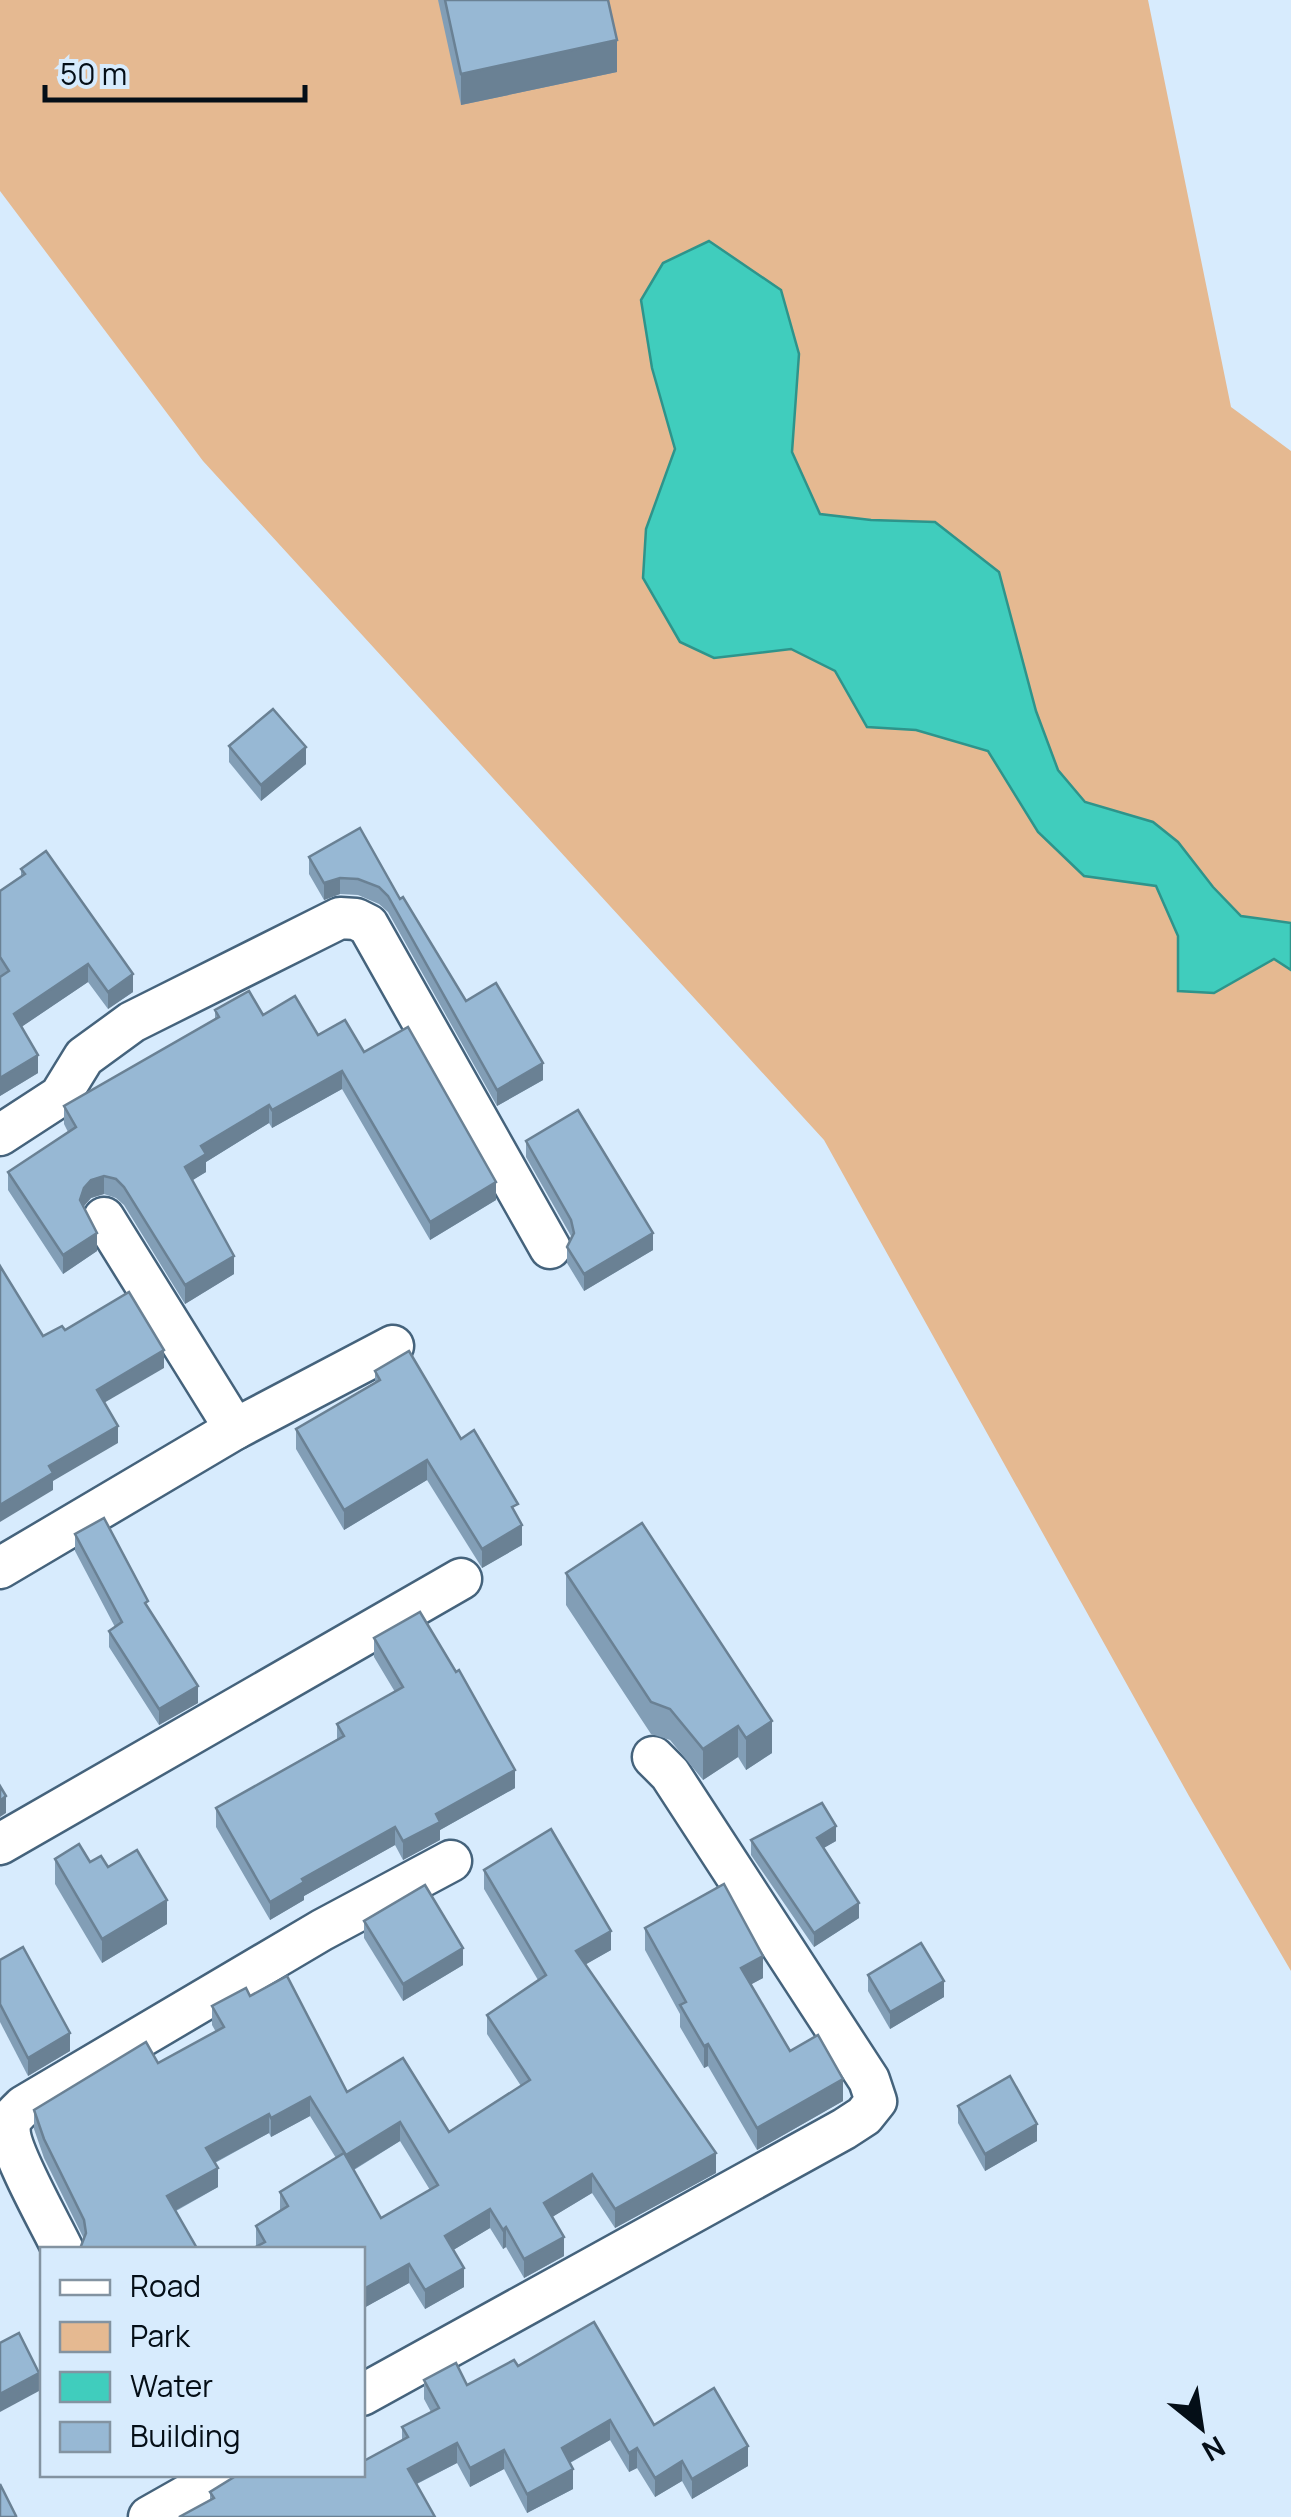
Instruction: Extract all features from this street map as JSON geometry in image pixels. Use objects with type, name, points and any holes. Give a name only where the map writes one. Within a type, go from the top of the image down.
[{"type":"street","points":[[0,1135],[60,1096],[84,1057],[132,1022],[340,918],[356,919],[368,925],[550,1248]]},
{"type":"street","points":[[104,1218],[236,1429]]},
{"type":"street","points":[[0,1568],[236,1429],[394,1346]]},
{"type":"street","points":[[0,1844],[461,1579]]},
{"type":"street","points":[[365,2394],[844,2129],[864,2116],[876,2101],[869,2080],[670,1774],[653,1757]]},
{"type":"street","points":[[61,2247],[12,2176],[9,2127],[24,2106],[322,1930],[451,1861]]},
{"type":"street","points":[[149,2517],[183,2485],[213,2477]]},
{"type":"green space","points":[[0,0],[1148,0],[1231,407],[1291,451],[1291,1971],[1189,1796],[824,1140],[203,461],[0,191]]},
{"type":"water","points":[[709,241],[781,290],[799,354],[792,452],[820,514],[935,522],[999,572],[1036,711],[1058,770],[1085,802],[1153,822],[1178,842],[1241,916],[1291,923],[1291,970],[1274,959],[1214,993],[1178,991],[1178,936],[1156,886],[1084,876],[1038,832],[988,751],[916,730],[867,727],[835,671],[791,649],[714,658],[680,642],[643,578],[646,529],[675,449],[652,368],[641,300],[663,263]]},
{"type":"building","points":[[445,0],[608,0],[617,40],[461,74]]},
{"type":"building","points":[[273,709],[306,747],[261,785],[229,746]]},
{"type":"building","points":[[360,828],[466,1001],[496,983],[543,1063],[497,1090],[388,896],[379,887],[358,879],[340,878],[324,883],[309,857]]},
{"type":"building","points":[[46,851],[133,974],[108,992],[88,964],[14,1014],[38,1055],[0,1078],[0,977],[9,971],[0,957],[0,891],[25,874],[21,869]]},
{"type":"building","points":[[249,991],[263,1015],[295,996],[318,1035],[345,1020],[364,1052],[408,1027],[496,1182],[430,1222],[342,1071],[272,1110],[269,1105],[201,1146],[206,1154],[185,1167],[234,1256],[185,1285],[124,1187],[116,1179],[104,1176],[91,1180],[80,1200],[97,1233],[63,1255],[8,1172],[76,1127],[64,1106],[219,1017],[215,1010]]},
{"type":"building","points":[[578,1110],[653,1233],[584,1274],[567,1247],[574,1233],[571,1220],[526,1141]]},
{"type":"building","points":[[0,1266],[43,1336],[62,1326],[65,1330],[129,1292],[164,1350],[97,1390],[118,1426],[49,1466],[53,1473],[0,1505]]},
{"type":"building","points":[[409,1351],[461,1439],[474,1430],[518,1504],[512,1507],[522,1525],[482,1549],[427,1460],[344,1510],[296,1429],[380,1380],[375,1371]]},
{"type":"building","points":[[104,1518],[148,1601],[145,1603],[198,1686],[159,1709],[109,1631],[122,1622],[75,1534]]},
{"type":"building","points":[[642,1523],[772,1721],[746,1738],[738,1726],[703,1749],[670,1709],[651,1702],[566,1573]]},
{"type":"building","points":[[420,1612],[456,1672],[459,1670],[515,1770],[436,1814],[440,1822],[403,1841],[395,1827],[302,1879],[304,1882],[270,1902],[216,1808],[344,1736],[337,1724],[403,1687],[374,1638]]},
{"type":"building","points":[[822,1803],[836,1826],[817,1838],[859,1903],[814,1933],[751,1840]]},
{"type":"building","points":[[551,1829],[611,1931],[576,1951],[716,2153],[615,2209],[592,2174],[544,2203],[564,2237],[524,2259],[506,2227],[503,2230],[490,2209],[445,2236],[464,2268],[425,2290],[409,2264],[365,2288],[365,2247],[256,2247],[265,2242],[256,2226],[288,2206],[280,2192],[344,2153],[381,2218],[438,2185],[400,2122],[346,2155],[310,2097],[206,2148],[218,2168],[167,2196],[196,2247],[81,2247],[86,2233],[84,2220],[34,2110],[146,2042],[158,2063],[224,2027],[212,2006],[246,1988],[250,1996],[287,1976],[347,2092],[403,2058],[449,2132],[530,2080],[487,2015],[546,1975],[484,1870]]},
{"type":"building","points":[[79,1844],[90,1862],[101,1856],[108,1867],[137,1850],[167,1900],[102,1939],[55,1859]]},
{"type":"building","points":[[724,1884],[763,1956],[741,1968],[790,2051],[818,2035],[843,2079],[757,2128],[708,2044],[704,2046],[680,2005],[686,2002],[645,1928]]},
{"type":"building","points":[[425,1885],[463,1948],[403,1984],[364,1921]]},
{"type":"building","points":[[921,1943],[944,1981],[890,2012],[868,1975]]},
{"type":"building","points":[[23,1947],[70,2033],[28,2058],[0,2004],[0,1960]]},
{"type":"building","points":[[1010,2076],[1037,2124],[985,2154],[958,2106]]},
{"type":"building","points":[[594,2322],[654,2425],[714,2388],[748,2446],[692,2479],[682,2461],[655,2478],[637,2448],[629,2453],[610,2420],[562,2448],[573,2469],[527,2494],[504,2450],[470,2468],[457,2443],[408,2469],[435,2517],[179,2517],[214,2498],[210,2492],[234,2477],[365,2477],[365,2460],[408,2437],[402,2427],[439,2408],[424,2380],[456,2363],[467,2385],[514,2360],[518,2366]]},
{"type":"building","points":[[19,2333],[39,2373],[0,2394],[0,2343]]},
{"type":"building","points":[[0,2484],[16,2516],[14,2517],[0,2517]]}]
